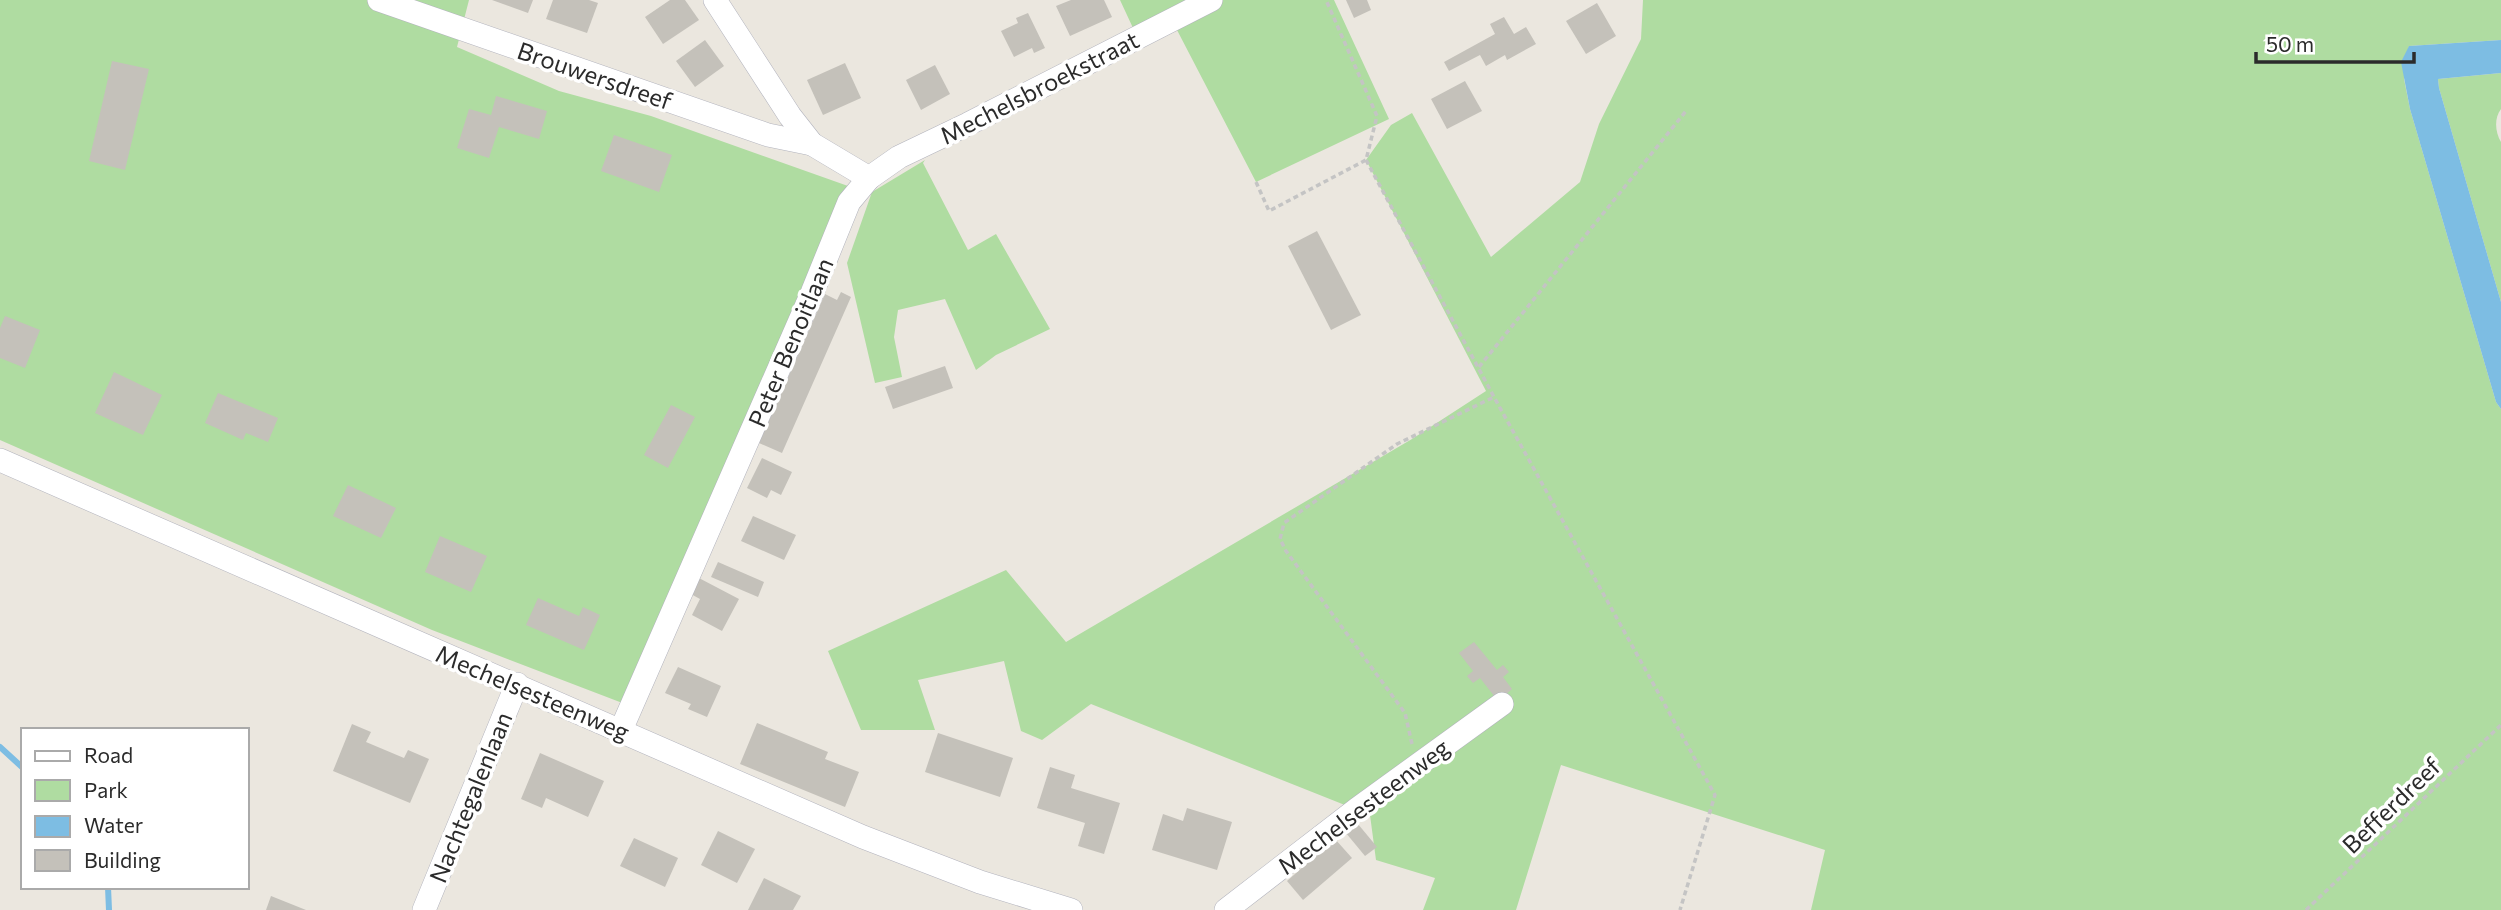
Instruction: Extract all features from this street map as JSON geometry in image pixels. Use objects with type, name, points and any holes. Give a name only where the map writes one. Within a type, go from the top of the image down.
[{"type":"street","name":"Brouwersdreef","points":[[379,0],[768,135],[812,144]]},
{"type":"street","points":[[715,0],[790,116],[812,144],[869,178]]},
{"type":"street","name":"Mechelsbroekstraat","points":[[869,178],[899,157],[1211,0]]},
{"type":"street","name":"Peter Benoitlaan","points":[[621,730],[812,293],[849,202],[869,178]]},
{"type":"street","name":"Mechelsesteenweg","points":[[0,460],[863,837],[980,882],[1071,910]]},
{"type":"street","name":"Nachtegalenlaan","points":[[424,910],[517,684]]},
{"type":"street","name":"Mechelsesteenweg","points":[[1226,910],[1357,808],[1502,704]]},
{"type":"path","points":[[1326,0],[1377,116],[1366,160],[1715,795],[1680,910]]},
{"type":"path","points":[[1479,367],[1686,111]]},
{"type":"path","points":[[1256,182],[1269,211],[1366,160]]},
{"type":"path","points":[[1417,765],[1405,713],[1286,551],[1280,539],[1284,523],[1398,444],[1494,397]]},
{"type":"path","name":"Befferdreef","points":[[2306,910],[2501,724]]},
{"type":"green space","points":[[0,0],[469,0],[457,47],[559,91],[651,116],[848,186],[625,704],[432,630],[0,440]]},
{"type":"green space","points":[[1120,0],[1334,0],[1389,119],[1256,182],[1177,30],[1133,28]]},
{"type":"green space","points":[[1643,0],[2501,0],[2501,40],[2409,46],[2404,79],[2410,109],[2496,402],[2501,409],[2501,910],[1811,910],[1825,850],[1561,765],[1516,910],[1423,910],[1435,878],[1376,860],[1370,815],[1091,704],[1042,740],[1021,731],[1004,661],[918,680],[935,730],[861,730],[828,651],[1006,570],[1066,642],[1412,439],[1486,391],[1366,160],[1391,125],[1412,113],[1491,257],[1580,182],[1599,124],[1641,39]]},
{"type":"green space","points":[[2501,73],[2501,109],[2496,125],[2501,142],[2501,302],[2438,79]]},
{"type":"green space","points":[[925,160],[923,163],[968,250],[996,234],[1050,329],[996,355],[976,370],[945,299],[898,310],[894,337],[902,377],[875,383],[847,263],[872,192]]},
{"type":"water","points":[[2501,40],[2501,73],[2438,79],[2501,302],[2501,409],[2496,402],[2410,109],[2401,62],[2409,46]]},
{"type":"building","points":[[492,0],[533,0],[528,13]]},
{"type":"building","points":[[553,0],[589,0],[598,3],[587,33],[546,19]]},
{"type":"building","points":[[670,0],[685,0],[699,20],[663,44],[645,17]]},
{"type":"building","points":[[1071,0],[1104,0],[1112,17],[1070,36],[1056,6]]},
{"type":"building","points":[[1346,0],[1367,0],[1371,10],[1354,18]]},
{"type":"building","points":[[1597,3],[1616,36],[1586,54],[1566,21]]},
{"type":"building","points":[[1028,13],[1045,48],[1034,53],[1032,48],[1014,57],[1001,31],[1018,23],[1016,18]]},
{"type":"building","points":[[1504,17],[1514,34],[1526,27],[1536,44],[1507,60],[1505,55],[1486,66],[1480,55],[1449,71],[1444,62],[1495,34],[1490,24]]},
{"type":"building","points":[[705,40],[724,66],[695,87],[676,61]]},
{"type":"building","points":[[112,61],[149,69],[125,170],[89,161]]},
{"type":"building","points":[[845,63],[861,98],[823,115],[807,80]]},
{"type":"building","points":[[935,65],[950,94],[921,110],[906,80]]},
{"type":"building","points":[[1465,81],[1482,111],[1447,129],[1431,99]]},
{"type":"building","points":[[496,96],[547,111],[539,139],[499,127],[489,158],[457,148],[469,109],[491,115]]},
{"type":"building","points":[[614,135],[672,155],[659,192],[601,171]]},
{"type":"building","points":[[1317,231],[1361,315],[1331,330],[1288,246]]},
{"type":"building","points":[[841,292],[851,297],[782,453],[759,443],[825,294],[837,300]]},
{"type":"building","points":[[5,316],[40,330],[25,368],[0,358],[0,328]]},
{"type":"building","points":[[945,366],[953,388],[893,409],[885,387]]},
{"type":"building","points":[[114,372],[162,395],[143,435],[95,413]]},
{"type":"building","points":[[218,393],[278,418],[268,442],[246,433],[243,440],[205,423]]},
{"type":"building","points":[[671,405],[695,417],[668,468],[644,455]]},
{"type":"building","points":[[762,458],[792,472],[781,495],[771,490],[767,498],[747,488]]},
{"type":"building","points":[[348,485],[396,508],[381,538],[333,516]]},
{"type":"building","points":[[753,516],[796,535],[784,560],[741,541]]},
{"type":"building","points":[[440,536],[487,556],[471,592],[425,572]]},
{"type":"building","points":[[718,562],[764,582],[758,597],[711,577]]},
{"type":"building","points":[[697,577],[739,599],[722,631],[692,615],[700,599],[689,593]]},
{"type":"building","points":[[538,598],[579,616],[583,607],[600,615],[584,650],[526,625]]},
{"type":"building","points":[[1474,642],[1497,670],[1503,665],[1509,672],[1503,677],[1512,689],[1498,701],[1480,678],[1473,683],[1467,676],[1473,671],[1459,653]]},
{"type":"building","points":[[678,667],[721,686],[707,717],[688,709],[691,704],[665,693]]},
{"type":"building","points":[[757,723],[828,752],[825,759],[859,772],[845,807],[740,764]]},
{"type":"building","points":[[352,724],[371,732],[366,742],[404,758],[408,750],[429,759],[410,803],[333,771]]},
{"type":"building","points":[[938,733],[1013,758],[1000,797],[925,772]]},
{"type":"building","points":[[540,753],[604,781],[588,817],[546,798],[542,808],[521,799]]},
{"type":"building","points":[[1050,767],[1075,775],[1071,788],[1120,803],[1104,854],[1078,846],[1085,823],[1037,808]]},
{"type":"building","points":[[1187,808],[1232,822],[1217,870],[1152,850],[1163,814],[1183,821]]},
{"type":"building","points":[[1353,818],[1377,847],[1365,856],[1341,827]]},
{"type":"building","points":[[718,831],[755,849],[737,883],[701,865]]},
{"type":"building","points":[[634,838],[678,858],[665,887],[620,866]]},
{"type":"building","points":[[1335,839],[1352,858],[1303,900],[1287,881]]},
{"type":"building","points":[[764,878],[801,896],[793,910],[748,910]]},
{"type":"building","points":[[271,896],[306,910],[266,910]]},
{"type":"waterway","points":[[0,747],[21,766]]},
{"type":"waterway","points":[[108,889],[109,910]]}]
